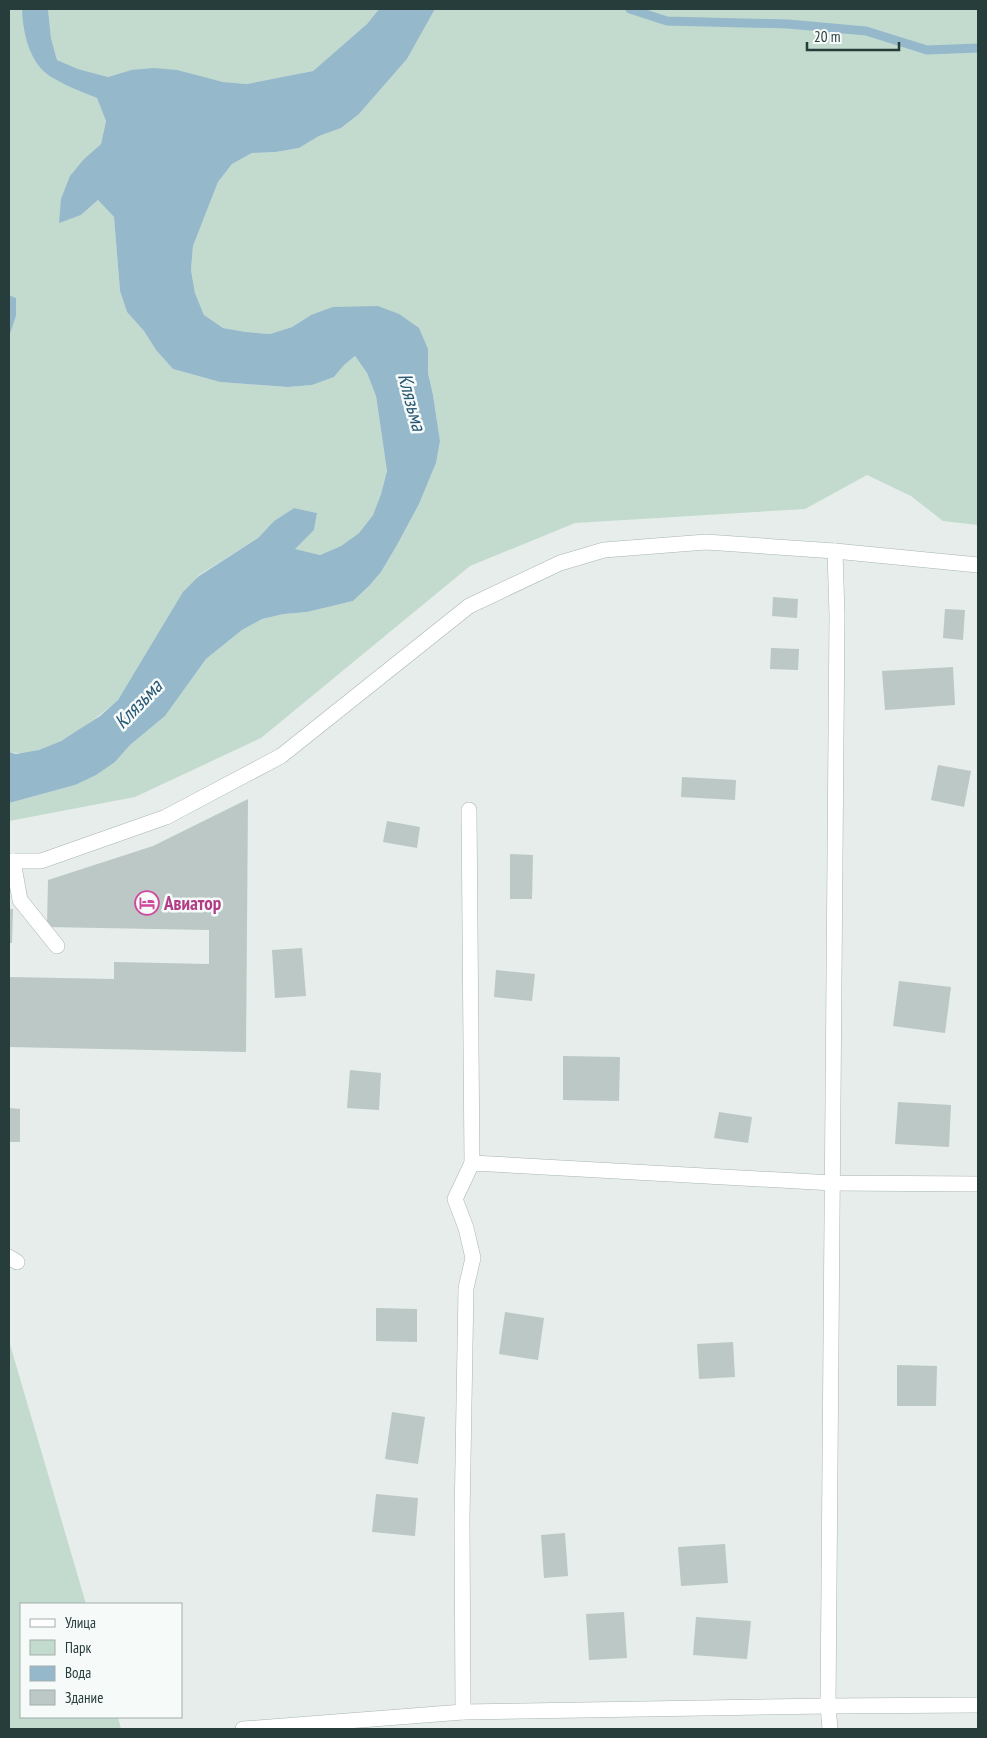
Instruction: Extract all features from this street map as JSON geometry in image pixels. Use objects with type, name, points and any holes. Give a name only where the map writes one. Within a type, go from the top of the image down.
[{"type":"street","points":[[57,946],[20,900],[11,861],[41,861],[166,818],[281,756],[469,606],[560,564],[604,550],[706,542],[835,551],[978,565]]},
{"type":"street","points":[[830,1729],[828,1706],[837,615],[835,551]]},
{"type":"street","points":[[463,1712],[462,1518],[466,1288],[473,1258],[466,1228],[455,1199],[472,1162],[469,810]]},
{"type":"street","points":[[472,1162],[833,1183],[978,1184]]},
{"type":"street","points":[[244,1729],[463,1712],[828,1706],[978,1706]]},
{"type":"green space","points":[[9,9],[22,9],[27,40],[76,88],[97,98],[106,121],[101,144],[84,159],[59,222],[81,215],[98,200],[114,217],[120,291],[127,312],[144,331],[156,350],[173,369],[220,382],[288,387],[312,385],[334,377],[355,356],[367,373],[376,396],[387,471],[373,515],[359,533],[341,546],[320,555],[294,549],[314,530],[317,513],[294,508],[274,521],[258,538],[199,575],[118,700],[95,719],[67,737],[52,745],[23,753],[9,752],[9,337],[16,316],[16,298],[9,295]]},
{"type":"green space","points":[[48,9],[379,9],[367,24],[313,71],[247,84],[131,70],[108,77],[78,69],[57,60],[51,38]]},
{"type":"green space","points":[[435,9],[978,9],[978,525],[943,521],[911,496],[867,475],[805,509],[575,523],[470,566],[261,738],[135,797],[9,821],[9,803],[75,785],[115,762],[130,745],[165,716],[206,659],[242,630],[262,619],[284,614],[307,612],[353,601],[381,572],[419,504],[436,463],[440,441],[428,373],[428,349],[311,315],[292,327],[270,334],[223,328],[204,315],[195,293],[191,270],[193,246],[218,182],[232,164],[252,153],[276,152],[299,148],[319,136],[341,128],[359,114],[407,59]]},
{"type":"green space","points":[[9,1341],[86,1603],[20,1603],[20,1718],[118,1718],[121,1729],[9,1729]]},
{"type":"water","name":"Клязьма","points":[[22,9],[48,9],[51,38],[57,60],[78,69],[108,77],[131,70],[154,68],[177,70],[223,82],[247,84],[313,71],[367,24],[379,9],[435,9],[407,59],[359,114],[341,128],[319,136],[299,148],[276,152],[252,153],[232,164],[218,182],[193,246],[191,270],[195,293],[204,315],[223,328],[270,334],[292,327],[311,315],[333,307],[378,306],[399,314],[419,328],[428,349],[428,373],[440,441],[436,463],[419,504],[397,545],[381,572],[353,601],[307,612],[284,614],[262,619],[242,630],[206,659],[165,716],[130,745],[115,762],[96,775],[75,785],[9,803],[9,752],[16,754],[39,750],[61,741],[100,716],[118,700],[183,592],[199,576],[258,538],[274,521],[294,508],[317,513],[314,530],[295,549],[320,555],[341,546],[359,533],[373,515],[387,471],[376,396],[367,373],[355,356],[334,377],[312,385],[288,387],[220,382],[173,369],[156,350],[144,331],[127,312],[120,291],[114,217],[98,200],[81,215],[59,223],[61,199],[70,176],[84,159],[101,144],[106,121],[97,98],[60,82],[46,74],[39,67],[26,39]]},
{"type":"water","points":[[9,295],[16,298],[16,316],[9,337]]},
{"type":"building","points":[[773,597],[798,599],[797,618],[772,616]]},
{"type":"building","points":[[945,609],[965,610],[963,640],[943,638]]},
{"type":"building","points":[[771,648],[799,649],[798,670],[770,669]]},
{"type":"building","points":[[953,667],[955,705],[885,710],[882,671]]},
{"type":"building","points":[[938,765],[971,771],[964,807],[931,800]]},
{"type":"building","points":[[682,777],[736,780],[735,800],[681,797]]},
{"type":"building","name":"Авиатор","points":[[248,799],[246,1052],[9,1047],[9,977],[114,979],[114,962],[209,964],[209,930],[47,927],[48,880],[153,846]]},
{"type":"building","points":[[387,821],[420,827],[417,848],[383,842]]},
{"type":"building","points":[[510,854],[533,855],[532,899],[510,899]]},
{"type":"building","points":[[9,909],[13,909],[12,943],[9,943]]},
{"type":"building","points":[[302,948],[306,996],[275,998],[272,950]]},
{"type":"building","points":[[496,970],[535,974],[532,1001],[494,997]]},
{"type":"building","points":[[899,981],[951,987],[945,1033],[893,1026]]},
{"type":"building","points":[[563,1056],[620,1057],[619,1101],[563,1100]]},
{"type":"building","points":[[350,1070],[381,1073],[379,1110],[347,1108]]},
{"type":"building","points":[[898,1102],[951,1105],[949,1147],[895,1144]]},
{"type":"building","points":[[9,1108],[20,1109],[20,1142],[9,1142]]},
{"type":"building","points":[[719,1112],[752,1117],[748,1143],[714,1138]]},
{"type":"building","points":[[376,1308],[417,1309],[417,1342],[376,1341]]},
{"type":"building","points":[[505,1312],[544,1318],[538,1360],[499,1354]]},
{"type":"building","points":[[733,1342],[735,1377],[699,1379],[697,1344]]},
{"type":"building","points":[[897,1365],[937,1366],[936,1406],[897,1406]]},
{"type":"building","points":[[392,1412],[425,1417],[418,1464],[385,1459]]},
{"type":"building","points":[[376,1494],[418,1498],[415,1536],[372,1532]]},
{"type":"building","points":[[565,1533],[568,1576],[544,1578],[541,1535]]},
{"type":"building","points":[[725,1544],[728,1583],[681,1586],[678,1547]]},
{"type":"building","points":[[624,1612],[627,1658],[589,1660],[586,1614]]},
{"type":"building","points":[[696,1617],[751,1621],[747,1659],[693,1655]]},
{"type":"waterway","points":[[630,9],[667,21],[788,24],[866,31],[927,50],[978,48]]},
{"type":"place","name":"Авиатор","points":[[147,903]]}]
